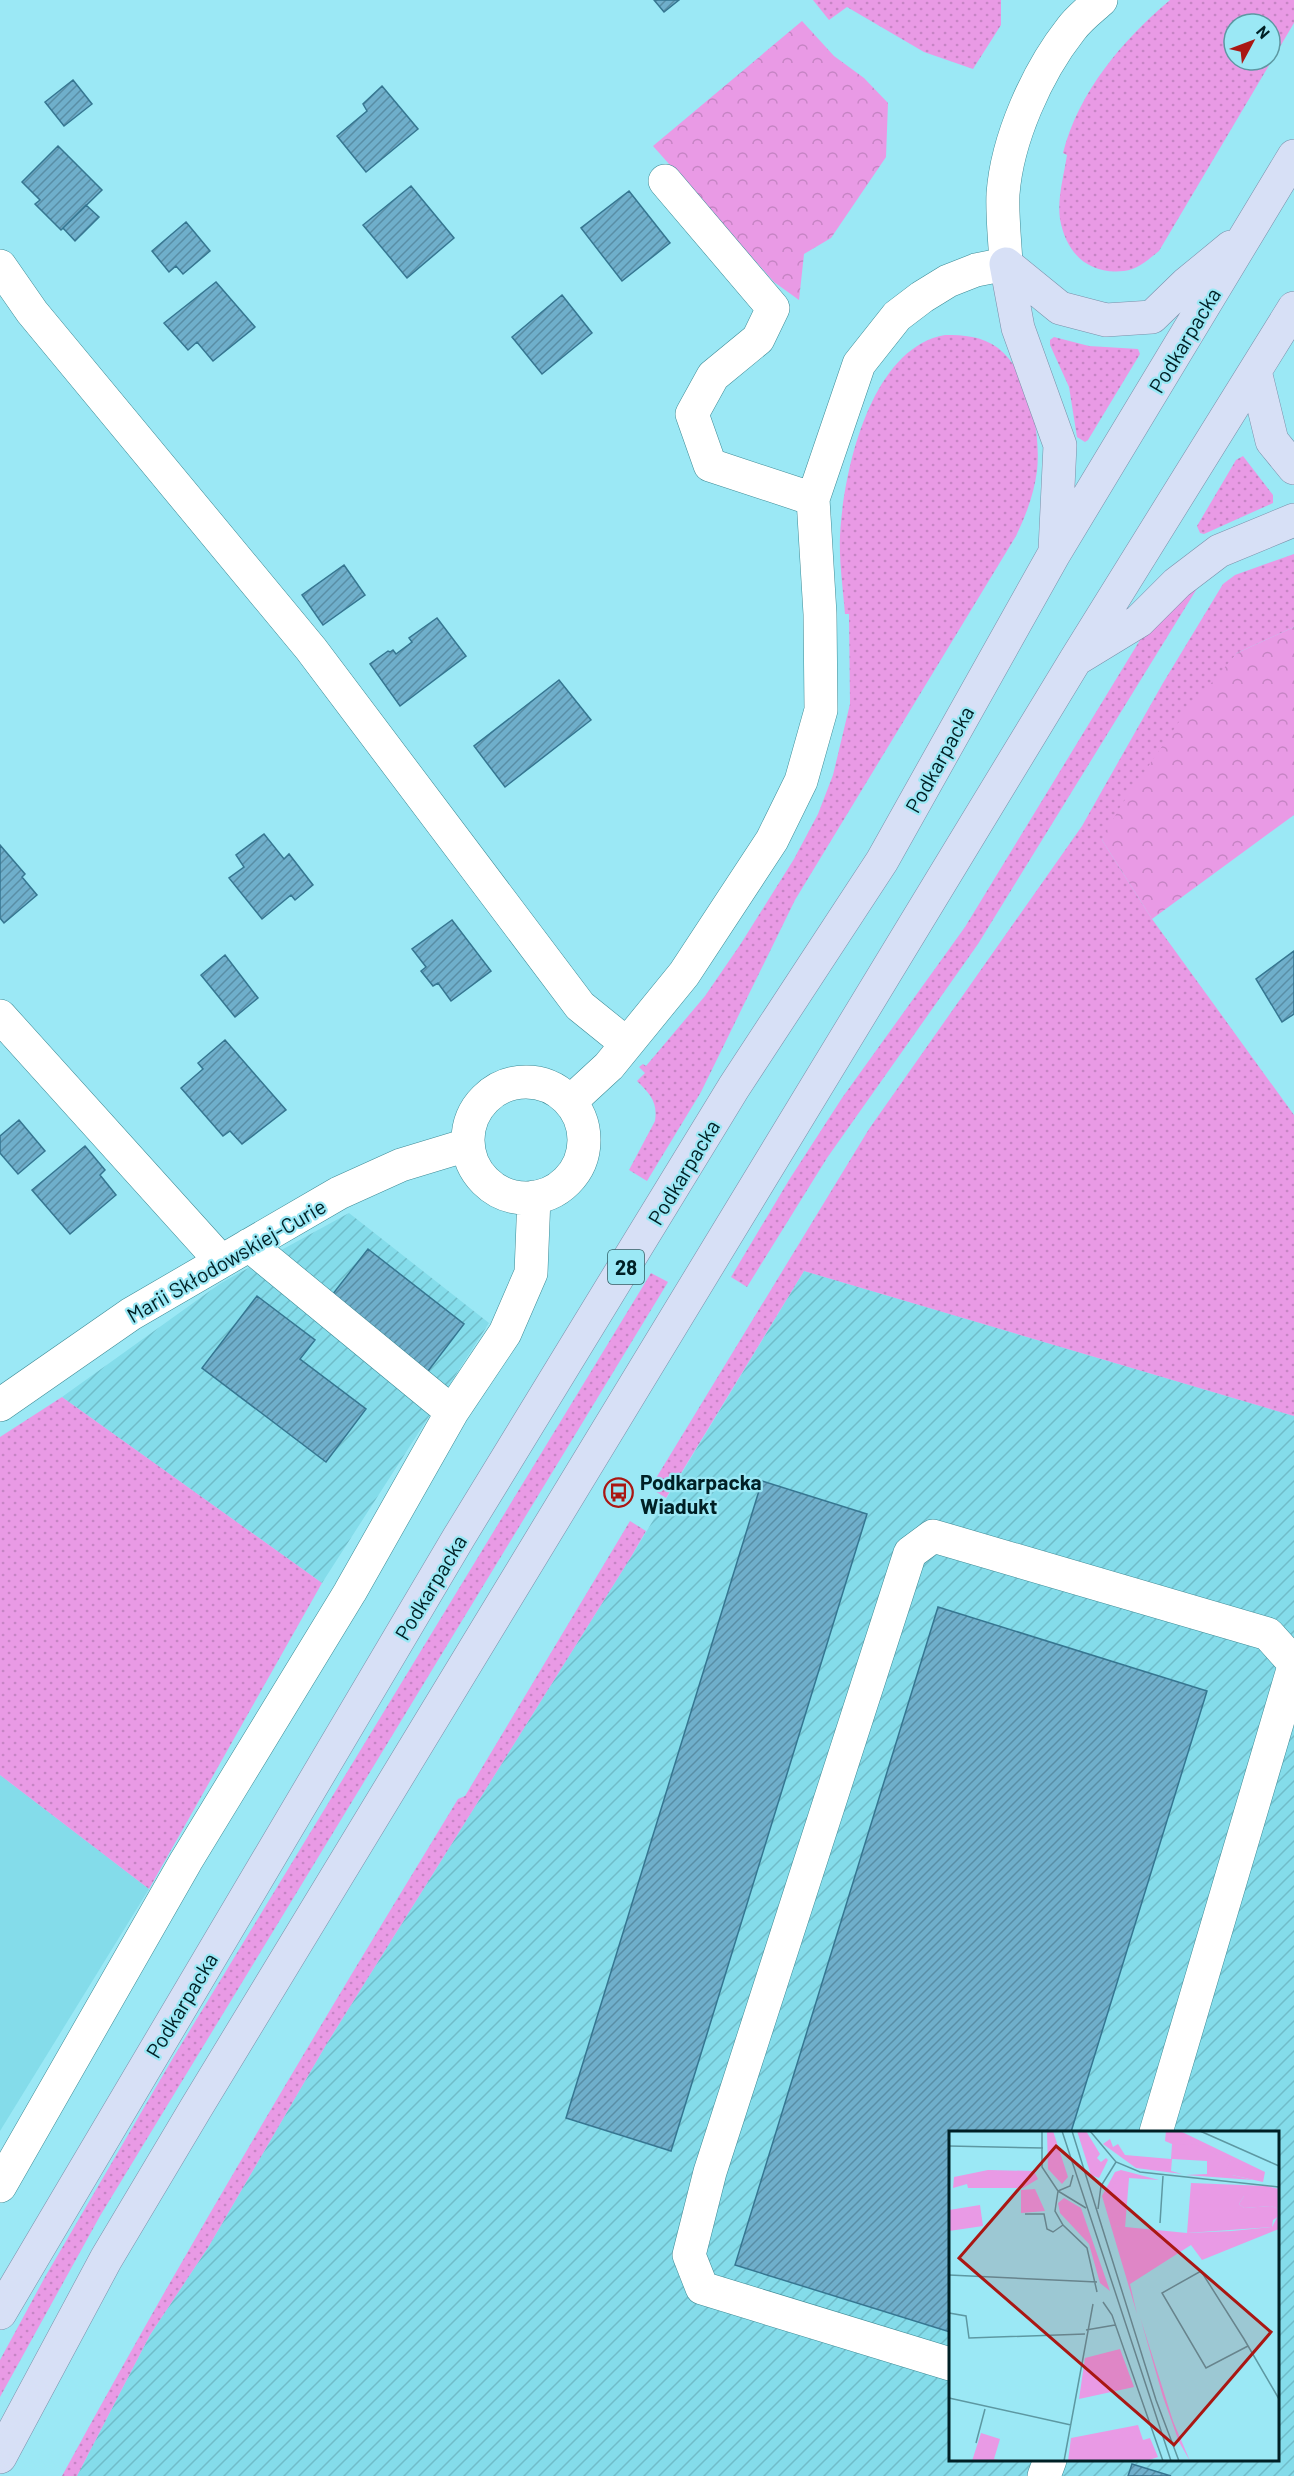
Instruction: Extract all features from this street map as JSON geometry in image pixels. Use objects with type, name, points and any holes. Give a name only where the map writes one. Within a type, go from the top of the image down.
[{"type":"main road","name":"Podkarpacka","points":[[0,2313],[459,1536],[734,1087],[882,861],[1054,554],[1294,156]]},
{"type":"main road","points":[[1006,264],[1060,308],[1106,320],[1152,317],[1186,284],[1236,243],[1256,222]]},
{"type":"main road","points":[[1006,264],[1018,328],[1060,446],[1054,554]]},
{"type":"main road","points":[[0,2457],[106,2259],[196,2108],[1076,659],[1294,308]]},
{"type":"main road","points":[[1255,370],[1272,441],[1294,468]]},
{"type":"main road","points":[[1076,659],[1139,621],[1177,583],[1219,551],[1294,520]]},
{"type":"street","points":[[570,1102],[609,1066],[684,974],[772,840],[801,781],[821,710],[820,614],[813,499],[859,364],[897,316],[948,281],[976,270],[1006,264],[1004,194],[1011,153],[1020,123],[1041,76],[1071,28],[1101,0]]},
{"type":"street","points":[[665,181],[773,308],[758,339],[713,376],[692,414],[710,465],[813,499]]},
{"type":"street","points":[[0,266],[32,312],[311,649],[580,1006],[627,1044]]},
{"type":"street","points":[[0,1017],[221,1261]]},
{"type":"street","points":[[521,1082],[539,1083],[556,1090],[570,1102],[579,1117],[584,1134],[580,1160],[566,1182],[552,1192],[534,1197],[515,1197],[498,1191],[483,1179],[472,1163],[467,1145],[469,1126],[475,1109],[487,1095],[503,1086],[521,1082]]},
{"type":"street","name":"Marii Skłodowskiej-Curie","points":[[0,1405],[131,1314],[349,1189],[401,1165],[467,1145]]},
{"type":"street","points":[[0,2186],[186,1862],[350,1592],[452,1412],[505,1333],[531,1274],[534,1197]]},
{"type":"street","points":[[249,1245],[452,1412]]},
{"type":"street","points":[[949,2363],[702,2288],[689,2255],[710,2172],[910,1553],[933,1536],[1268,1634],[1294,1665],[1157,2131]]},
{"type":"street","points":[[1044,2476],[1050,2461]]},
{"type":"shaded area","points":[[349,1213],[489,1323],[322,1583],[62,1397],[221,1283]]},
{"type":"shaded area","points":[[804,1271],[1294,1416],[1294,2476],[77,2476],[150,2335],[209,2246],[326,2045],[631,1557]]},
{"type":"shaded area","points":[[0,1775],[149,1889],[0,2131]]},
{"type":"green space","points":[[813,0],[1001,0],[1001,25],[973,69],[924,52],[847,7],[829,20]]},
{"type":"green space","points":[[1170,0],[1294,0],[1294,23],[1282,43],[1282,12],[1222,12],[1222,72],[1265,72],[1159,251],[1134,269],[1111,271],[1090,265],[1073,251],[1067,242],[1060,219],[1059,203],[1067,155],[1063,153],[1070,130],[1091,88],[1135,32]]},
{"type":"green space","points":[[802,21],[834,56],[864,78],[888,103],[886,157],[831,238],[804,254],[799,300],[774,282],[653,146]]},
{"type":"green space","points":[[945,335],[972,337],[992,344],[1009,359],[1018,372],[1031,404],[1037,439],[1037,471],[1029,504],[1016,536],[795,900],[701,1092],[647,1181],[629,1170],[655,1121],[656,1114],[652,1099],[637,1081],[645,1073],[639,1067],[643,1064],[646,1066],[705,996],[740,945],[794,859],[818,814],[833,775],[850,704],[849,614],[845,614],[840,536],[847,480],[855,448],[880,388],[897,363],[919,345]]},
{"type":"green space","points":[[1054,337],[1089,346],[1138,349],[1140,354],[1085,442],[1077,437],[1069,387],[1050,345],[1050,340]]},
{"type":"green space","points":[[1243,456],[1273,495],[1273,503],[1204,534],[1200,533],[1197,526],[1236,460]]},
{"type":"green space","points":[[1294,554],[1294,627],[1237,653],[1102,840],[1152,919],[1294,1115],[1294,1416],[804,1271],[666,1498],[650,1488],[869,1129],[1082,826],[1163,683],[1223,584],[1235,575]]},
{"type":"green space","points":[[1201,582],[978,944],[827,1158],[747,1287],[731,1277],[789,1180],[842,1098],[965,927],[1140,640],[1164,614]]},
{"type":"green space","points":[[1294,627],[1294,815],[1152,919],[1102,840],[1120,807],[1183,716],[1237,653]]},
{"type":"green space","points":[[651,1273],[668,1282],[100,2216],[0,2397],[0,2360],[45,2277],[173,2058]]},
{"type":"green space","points":[[62,1397],[322,1583],[149,1889],[0,1775],[0,1437]]},
{"type":"green space","points":[[630,1521],[646,1531],[631,1557],[326,2045],[209,2246],[150,2335],[77,2476],[62,2476],[157,2305],[306,2051],[458,1799],[465,1796]]},
{"type":"building","points":[[654,0],[679,0],[664,12]]},
{"type":"building","points":[[73,80],[92,104],[64,126],[45,102]]},
{"type":"building","points":[[382,86],[418,129],[366,172],[337,136],[367,111],[363,104]]},
{"type":"building","points":[[58,146],[102,190],[61,230],[35,204],[40,200],[22,182]]},
{"type":"building","points":[[411,186],[454,238],[407,278],[363,225]]},
{"type":"building","points":[[629,191],[670,243],[622,281],[581,228]]},
{"type":"building","points":[[86,205],[99,217],[75,241],[63,228]]},
{"type":"building","points":[[186,222],[210,251],[183,274],[176,266],[169,272],[152,251]]},
{"type":"building","points":[[216,282],[255,327],[213,361],[197,342],[188,350],[164,323]]},
{"type":"building","points":[[562,295],[592,333],[542,374],[512,337]]},
{"type":"building","points":[[344,565],[365,595],[323,625],[302,595]]},
{"type":"building","points":[[437,618],[466,656],[400,706],[370,664],[388,651],[393,650],[396,654],[412,642],[409,638]]},
{"type":"building","points":[[559,680],[591,720],[505,787],[474,746]]},
{"type":"building","points":[[264,834],[284,859],[289,854],[313,885],[295,900],[291,895],[262,919],[229,878],[244,867],[236,855]]},
{"type":"building","points":[[0,845],[25,874],[22,877],[37,895],[4,923],[0,918]]},
{"type":"building","points":[[452,920],[491,971],[451,1001],[438,983],[433,986],[421,971],[426,967],[412,949]]},
{"type":"building","points":[[1294,951],[1294,1014],[1282,1022],[1256,979]]},
{"type":"building","points":[[225,955],[258,998],[235,1017],[201,975]]},
{"type":"building","points":[[225,1040],[286,1110],[242,1144],[230,1131],[223,1136],[181,1088],[203,1069],[198,1063]]},
{"type":"building","points":[[19,1120],[45,1151],[18,1174],[0,1153],[0,1136]]},
{"type":"building","points":[[85,1146],[105,1170],[100,1175],[116,1195],[70,1234],[32,1190]]},
{"type":"building","points":[[368,1249],[464,1324],[422,1379],[325,1304]]},
{"type":"building","points":[[257,1296],[315,1340],[300,1359],[366,1409],[326,1462],[202,1368]]},
{"type":"building","points":[[762,1481],[867,1514],[671,2151],[566,2118]]},
{"type":"building","points":[[938,1607],[1207,1691],[1071,2131],[949,2131],[949,2332],[735,2265]]},
{"type":"building","points":[[1132,2464],[1171,2476],[1128,2476]]},
{"type":"place","name":"Podkarpacka Wiadukt","points":[[619,1493]]}]
